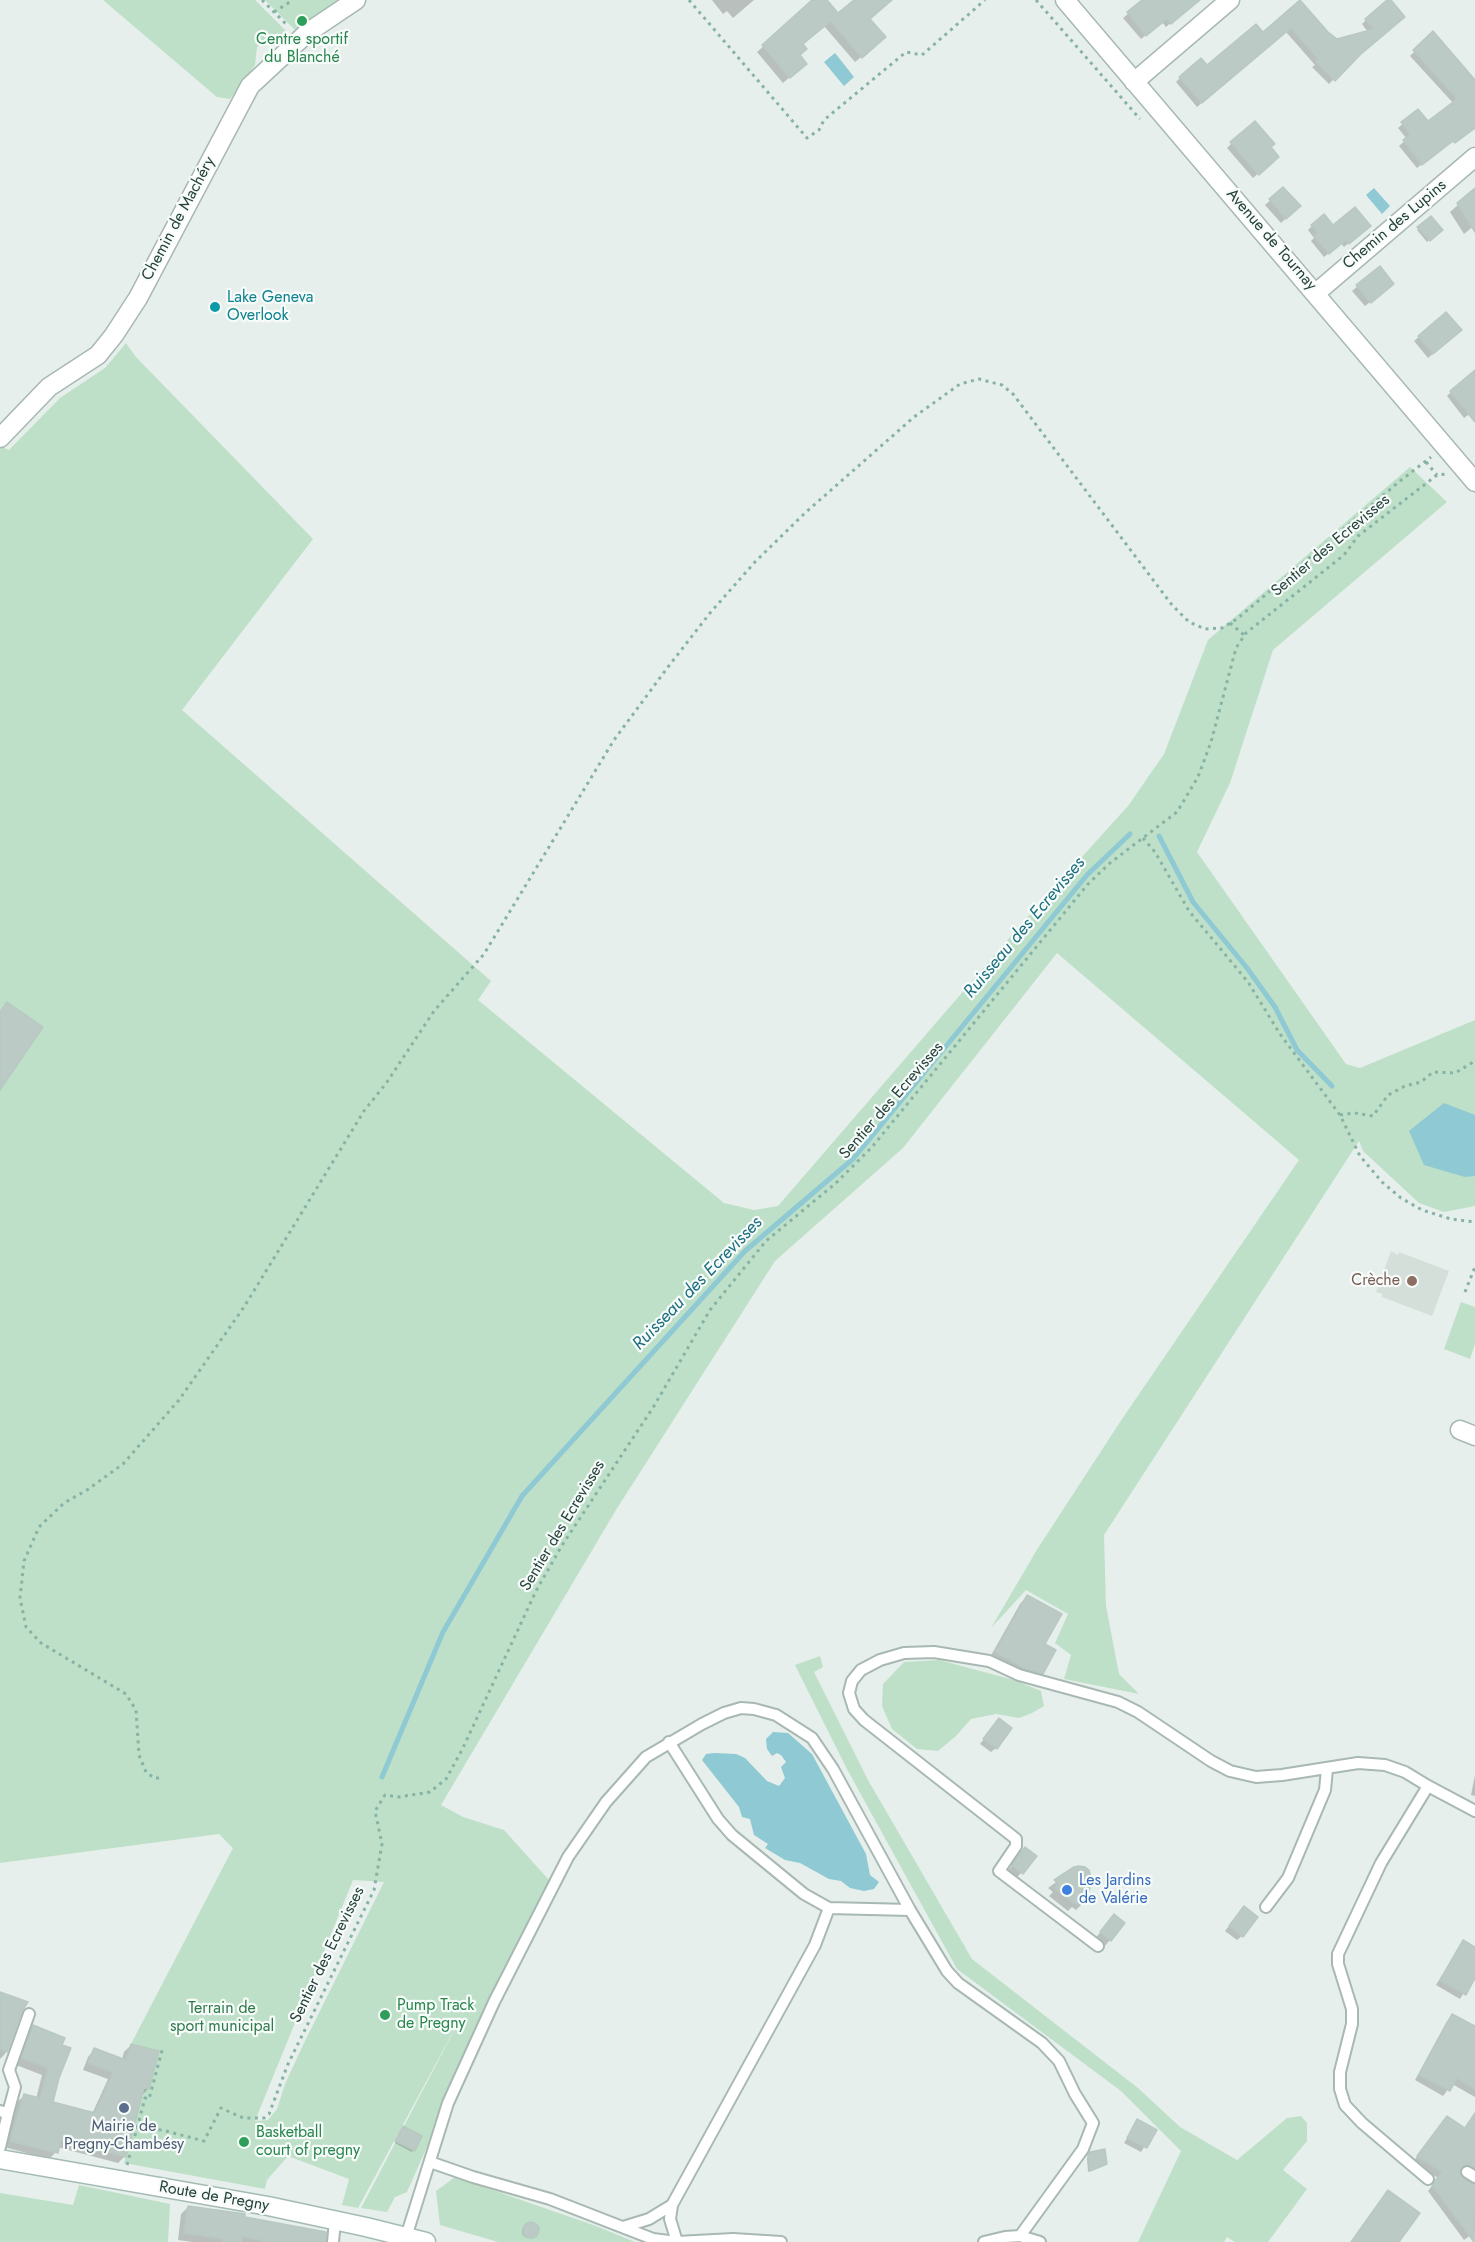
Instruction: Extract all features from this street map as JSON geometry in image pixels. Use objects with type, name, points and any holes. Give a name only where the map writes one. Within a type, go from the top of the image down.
[{"type":"street","name":"Chemin de Machéry","points":[[0,438],[49,387],[98,355],[114,335],[138,298],[250,86],[301,39],[356,0]]},
{"type":"street","name":"Avenue de Tournay","points":[[1065,0],[1316,292],[1475,482]]},
{"type":"street","points":[[1134,82],[1230,0]]},
{"type":"street","name":"Chemin des Lupins","points":[[1316,292],[1475,157]]},
{"type":"street","name":"Route de Pregny","points":[[0,2159],[268,2206],[426,2242]]},
{"type":"lane","points":[[1098,1946],[999,1871],[1016,1846],[1016,1839],[864,1720],[854,1709],[849,1693],[852,1682],[861,1670],[880,1660],[904,1653],[934,1653],[989,1661],[1019,1676],[1118,1702],[1138,1712],[1211,1761],[1230,1771],[1256,1777],[1358,1763],[1385,1765],[1406,1772],[1475,1811]]},
{"type":"lane","points":[[406,2237],[448,2103],[494,2002],[568,1857],[606,1802],[646,1757],[718,1716],[741,1708],[776,1714],[802,1730],[818,1746],[941,1963],[953,1978],[1042,2043],[1056,2056],[1093,2123],[1083,2149],[1020,2236]]},
{"type":"lane","points":[[669,1742],[718,1819],[732,1835],[804,1894],[830,1908],[910,1910]]},
{"type":"lane","points":[[1266,1907],[1288,1878],[1324,1790],[1327,1769]]},
{"type":"lane","points":[[1428,1786],[1381,1863],[1338,1954],[1338,1964],[1352,2009],[1352,2024],[1340,2072],[1340,2089],[1345,2105],[1362,2124],[1428,2180]]},
{"type":"lane","points":[[677,2242],[670,2219],[672,2205],[815,1945],[830,1908]]},
{"type":"lane","points":[[0,2147],[4,2112],[15,2087],[9,2070],[29,2014]]},
{"type":"lane","points":[[430,2162],[472,2177],[550,2199],[653,2239],[677,2242],[733,2239],[781,2242]]},
{"type":"lane","points":[[623,2227],[658,2215],[672,2205]]},
{"type":"lane","points":[[333,2242],[335,2221]]},
{"type":"lane","points":[[984,2242],[1020,2236],[1040,2242]]},
{"type":"path","points":[[262,0],[301,39]]},
{"type":"path","points":[[274,12],[293,0]]},
{"type":"path","points":[[689,0],[807,138],[819,130],[824,120],[906,52],[922,55],[985,0]]},
{"type":"path","points":[[159,1778],[154,1778],[146,1772],[139,1755],[136,1710],[126,1694],[41,1643],[26,1627],[20,1598],[24,1561],[39,1527],[64,1503],[87,1490],[123,1464],[179,1400],[244,1307],[364,1111],[387,1082],[434,1011],[484,954],[614,740],[688,640],[755,562],[805,513],[933,402],[960,384],[979,379],[1002,385],[1023,405],[1181,615],[1189,622],[1205,629],[1222,628],[1230,623],[1416,470]]},
{"type":"path","points":[[1426,462],[1437,475],[1452,474]]},
{"type":"path","name":"Sentier des Ecrevisses","points":[[137,2128],[162,2130],[204,2141],[221,2108],[243,2118],[264,2118],[269,2114],[288,2064],[374,1890],[382,1844],[375,1811],[385,1795],[399,1797],[430,1792],[446,1779],[462,1750],[536,1591],[556,1556],[650,1412],[710,1310],[766,1240],[836,1183],[872,1147],[1088,884],[1110,863],[1177,812],[1198,777],[1211,742],[1234,655],[1244,635],[1256,623],[1344,555],[1358,536],[1437,475]]},
{"type":"path","points":[[1230,623],[1244,635]]},
{"type":"path","points":[[1143,838],[1155,852],[1189,911],[1248,982],[1280,1034],[1340,1115],[1360,1156],[1382,1182],[1422,1210],[1451,1219],[1475,1222]]},
{"type":"path","points":[[1340,1115],[1354,1113],[1373,1116],[1388,1095],[1405,1086],[1421,1083],[1432,1072],[1455,1073],[1475,1061]]},
{"type":"path","points":[[1465,1293],[1475,1267]]},
{"type":"path","points":[[122,2181],[145,2098],[149,2099],[163,2047]]},
{"type":"shaded area","name":"Crèche","points":[[1391,1251],[1449,1271],[1432,1316],[1382,1297],[1382,1294],[1376,1292]]},
{"type":"green space","points":[[103,0],[255,0],[288,33],[279,40],[265,40],[257,47],[255,65],[230,99],[217,97]]},
{"type":"green space","name":"Centre sportif du Blanché","points":[[265,0],[348,0],[299,34]]},
{"type":"green space","name":"Terrain de sport municipal","points":[[126,343],[136,357],[313,539],[182,710],[491,981],[478,1000],[724,1203],[754,1210],[778,1206],[1023,922],[1128,806],[1164,754],[1208,640],[1410,467],[1447,502],[1273,650],[1230,783],[1197,852],[1346,1064],[1360,1068],[1475,1020],[1475,1206],[1444,1212],[1419,1203],[1363,1151],[1359,1141],[1104,1535],[1106,1606],[1119,1674],[1139,1694],[1064,1679],[1071,1655],[1055,1643],[1068,1614],[1026,1590],[991,1628],[1038,1548],[1122,1419],[1299,1160],[1057,953],[903,1148],[775,1261],[616,1510],[441,1805],[463,1817],[504,1830],[549,1880],[505,1970],[407,2192],[395,2197],[387,2212],[361,2208],[468,2004],[358,2208],[342,2205],[349,2179],[288,2156],[267,2180],[265,2189],[124,2163],[144,2088],[149,2089],[159,2051],[131,2044],[233,1848],[219,1834],[0,1863],[0,446],[9,450],[60,398],[105,368]],"holes":[[[353,1880],[384,1882],[303,2045],[285,2084],[277,2109],[268,2120],[255,2121]]]},
{"type":"green space","points":[[1461,1302],[1475,1307],[1475,1344],[1470,1359],[1444,1349]]},
{"type":"green space","points":[[820,1656],[823,1667],[814,1672],[868,1780],[972,1959],[1138,2088],[1180,2127],[1237,2160],[1287,2118],[1301,2116],[1307,2123],[1307,2141],[1283,2170],[1307,2189],[1268,2242],[1235,2242],[1227,2237],[1224,2242],[1138,2242],[1181,2151],[1121,2091],[957,1969],[848,1771],[795,1665]]},
{"type":"green space","points":[[939,1660],[1014,1680],[1041,1691],[1044,1706],[1019,1718],[996,1714],[971,1719],[938,1751],[917,1749],[892,1729],[882,1706],[883,1684],[904,1662]]},
{"type":"green space","points":[[455,2177],[596,2226],[635,2242],[498,2242],[440,2225],[436,2191]]},
{"type":"green space","points":[[79,2185],[170,2204],[168,2242],[0,2242],[0,2193],[73,2205]]},
{"type":"water","points":[[835,53],[854,77],[844,86],[824,62]]},
{"type":"water","points":[[1374,188],[1390,206],[1382,214],[1366,195]]},
{"type":"water","points":[[1444,1103],[1475,1115],[1475,1176],[1465,1177],[1424,1165],[1409,1131]]},
{"type":"water","points":[[773,1732],[788,1733],[812,1754],[866,1854],[870,1875],[879,1882],[874,1889],[864,1891],[850,1888],[841,1881],[829,1879],[800,1863],[785,1860],[765,1848],[768,1844],[754,1835],[750,1819],[742,1817],[739,1807],[702,1760],[706,1754],[736,1754],[745,1758],[767,1781],[779,1786],[785,1778],[781,1767],[786,1762],[777,1753],[772,1756],[767,1749],[766,1739]]},
{"type":"building","points":[[812,0],[827,0],[838,13],[854,0],[892,0],[870,19],[886,37],[862,58],[831,21],[803,44],[807,49],[800,55],[807,64],[790,78],[762,45]]},
{"type":"building","points":[[1142,0],[1200,0],[1171,24],[1167,19],[1146,36],[1127,12]]},
{"type":"building","points":[[1300,0],[1337,39],[1374,29],[1365,19],[1387,0],[1391,0],[1405,17],[1361,54],[1335,81],[1316,62],[1318,59],[1291,28],[1202,103],[1179,77],[1201,58],[1207,65],[1256,24],[1263,32]]},
{"type":"building","points":[[1433,31],[1475,80],[1475,128],[1455,143],[1453,141],[1422,165],[1403,140],[1410,134],[1401,122],[1418,109],[1428,121],[1457,99],[1413,50]]},
{"type":"building","points":[[1255,121],[1275,144],[1271,147],[1279,157],[1259,175],[1230,142]]},
{"type":"building","points":[[1283,187],[1301,206],[1286,219],[1269,199]]},
{"type":"building","points":[[1475,188],[1475,232],[1457,203]]},
{"type":"building","points":[[1355,207],[1371,226],[1349,244],[1346,240],[1329,254],[1314,236],[1318,233],[1311,225],[1324,214],[1333,225]]},
{"type":"building","points":[[1431,216],[1443,230],[1430,241],[1417,227]]},
{"type":"building","points":[[1380,266],[1394,284],[1371,303],[1356,285]]},
{"type":"building","points":[[1446,312],[1462,330],[1433,354],[1418,336]]},
{"type":"building","points":[[1475,370],[1475,422],[1450,391]]},
{"type":"building","points":[[7,1002],[43,1027],[0,1090],[0,1012]]},
{"type":"building","points":[[1027,1595],[1062,1614],[1045,1644],[1056,1650],[1043,1674],[1027,1669],[995,1652]]},
{"type":"building","points":[[999,1718],[1012,1728],[997,1749],[983,1739]]},
{"type":"building","points":[[1025,1847],[1037,1856],[1023,1874],[1012,1865]]},
{"type":"building","points":[[1079,1866],[1089,1870],[1092,1881],[1085,1904],[1080,1900],[1077,1905],[1055,1888],[1059,1884],[1054,1880]]},
{"type":"building","points":[[1244,1906],[1258,1917],[1243,1937],[1229,1926]]},
{"type":"building","points":[[1114,1914],[1125,1923],[1111,1941],[1100,1932]]},
{"type":"building","points":[[1463,1940],[1475,1947],[1475,1978],[1466,1995],[1440,1980]]},
{"type":"building","points":[[0,1992],[28,2002],[22,2011],[7,2052],[0,2049]]},
{"type":"building","points":[[1452,2014],[1475,2026],[1475,2089],[1457,2078],[1450,2091],[1419,2075]]},
{"type":"building","points":[[33,2025],[65,2038],[62,2045],[71,2048],[59,2078],[53,2102],[95,2113],[113,2072],[88,2063],[94,2048],[126,2060],[131,2044],[159,2051],[149,2089],[144,2088],[126,2157],[61,2140],[58,2153],[10,2141],[24,2094],[40,2098],[48,2068],[21,2058]]},
{"type":"building","points":[[1475,2113],[1475,2168],[1464,2165],[1460,2172],[1463,2178],[1475,2184],[1474,2242],[1432,2185],[1442,2172],[1417,2156],[1447,2116],[1465,2128]]},
{"type":"building","points":[[1137,2119],[1157,2130],[1147,2148],[1127,2138]]},
{"type":"building","points":[[403,2126],[422,2136],[415,2151],[395,2141]]},
{"type":"building","points":[[1105,2149],[1107,2164],[1090,2171],[1088,2155],[1090,2152]]},
{"type":"building","points":[[1388,2190],[1420,2213],[1399,2242],[1351,2242]]},
{"type":"building","points":[[188,2206],[245,2214],[245,2217],[326,2232],[326,2242],[270,2242],[242,2236],[241,2242],[223,2242],[224,2239],[184,2233]]},
{"type":"building","points":[[531,2222],[537,2224],[539,2230],[537,2236],[531,2238],[525,2236],[523,2230],[525,2224]]},
{"type":"waterway","name":"Ruisseau des Ecrevisses","points":[[382,1777],[443,1632],[522,1496],[745,1251],[853,1159],[1087,875],[1130,834]]},
{"type":"waterway","name":"Ruisseau des Ecrevisses","points":[[1159,836],[1193,902],[1247,968],[1275,1007],[1297,1050],[1332,1086]]},
{"type":"place","name":"Centre sportif du Blanché","points":[[302,21]]},
{"type":"place","name":"Lake Geneva Overlook","points":[[215,307]]},
{"type":"place","name":"Crèche","points":[[1412,1281]]},
{"type":"place","name":"Les Jardins de Valérie","points":[[1067,1890]]},
{"type":"place","name":"Pump Track de Pregny","points":[[385,2015]]},
{"type":"place","name":"Mairie de Pregny-Chambésy","points":[[124,2108]]},
{"type":"place","name":"Basketball court of pregny","points":[[244,2142]]}]
